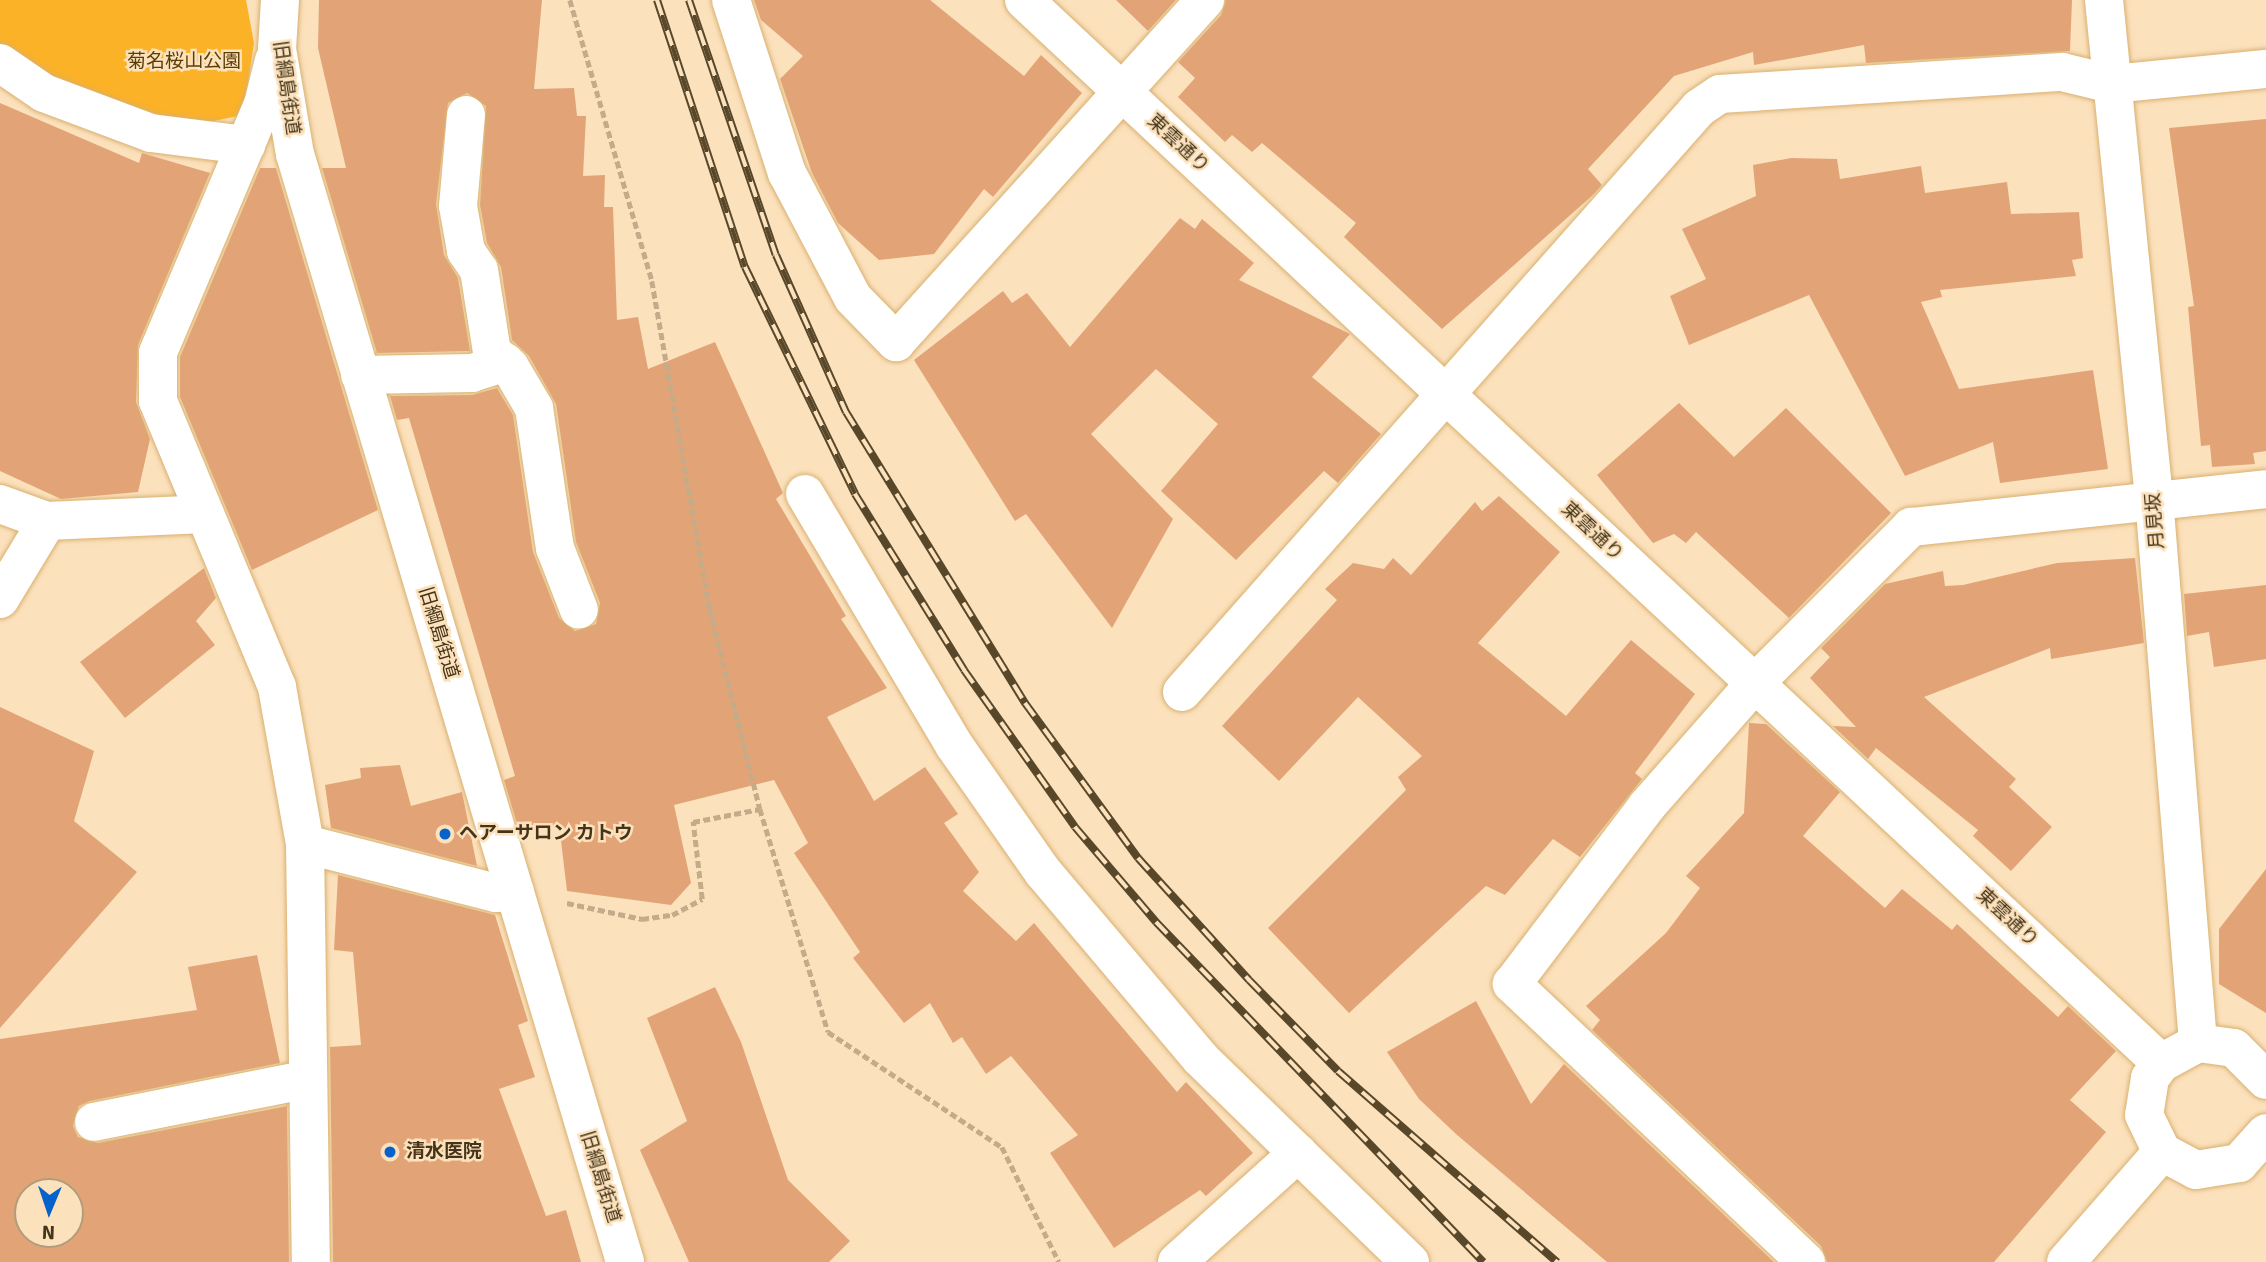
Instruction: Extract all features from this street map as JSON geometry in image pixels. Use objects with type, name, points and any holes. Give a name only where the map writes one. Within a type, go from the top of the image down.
[{"type":"street","name":"旧綱島街道","points":[[280,0],[277,49],[295,154],[625,1262]]},
{"type":"street","points":[[731,0],[786,173],[853,298],[896,342],[1120,90],[1205,0]]},
{"type":"street","name":"東雲通り","points":[[1024,0],[2161,1063]]},
{"type":"street","name":"月見坂","points":[[2104,0],[2154,498],[2198,1043]]},
{"type":"street","points":[[277,49],[246,145],[158,353],[158,401],[277,687],[305,844],[305,1080],[311,1262]]},
{"type":"street","points":[[0,63],[44,93],[151,133],[246,145]]},
{"type":"street","points":[[1182,692],[1447,396],[1699,107],[1720,94],[2062,72],[2112,84],[2266,69]]},
{"type":"street","points":[[466,115],[458,206],[466,251],[479,270],[492,352],[505,362],[534,408],[555,548],[579,610]]},
{"type":"street","points":[[360,375],[472,373],[505,362]]},
{"type":"street","points":[[1806,1262],[1512,984],[1647,806],[1755,683],[1911,527],[2154,498],[2266,489]]},
{"type":"street","points":[[805,494],[954,745],[1043,872],[1200,1058],[1410,1262]]},
{"type":"street","points":[[0,504],[47,521],[205,513]]},
{"type":"street","points":[[0,600],[47,521]]},
{"type":"street","points":[[305,844],[496,893],[515,892]]},
{"type":"street","points":[[2263,1148],[2218,1170],[2196,1170],[2162,1152],[2144,1115],[2150,1078],[2161,1063],[2198,1043],[2234,1048],[2266,1080]]},
{"type":"street","points":[[94,1122],[305,1080]]},
{"type":"street","points":[[2066,1262],[2162,1152]]},
{"type":"street","points":[[1177,1262],[1298,1153]]},
{"type":"path","points":[[570,0],[652,281],[710,610],[760,809],[828,1032],[1003,1147],[1059,1262]]},
{"type":"path","points":[[515,892],[642,919],[672,915],[702,899],[693,822],[760,809]]},
{"type":"green space","name":"菊名桜山公園","points":[[0,0],[246,0],[254,43],[243,115],[189,126],[129,122],[0,46]]},
{"type":"building","points":[[319,0],[542,0],[534,89],[574,88],[577,116],[586,116],[583,176],[605,175],[604,207],[613,207],[617,320],[638,317],[648,369],[715,342],[783,493],[776,499],[846,616],[841,619],[887,688],[827,717],[874,801],[925,767],[958,814],[944,823],[979,872],[963,891],[1016,941],[1034,923],[1177,1092],[1186,1082],[1253,1153],[1206,1196],[1200,1190],[1114,1248],[1050,1153],[1078,1135],[1011,1056],[986,1074],[962,1037],[953,1043],[930,1003],[904,1023],[853,958],[860,952],[794,853],[808,843],[774,780],[674,805],[691,883],[671,905],[567,891],[559,824],[520,834],[504,780],[515,776],[409,418],[397,420],[390,396],[472,395],[497,388],[513,415],[533,552],[559,618],[575,631],[596,624],[600,603],[576,542],[556,404],[529,356],[512,340],[501,267],[487,243],[480,205],[486,106],[467,93],[448,103],[436,204],[444,255],[458,278],[470,351],[377,353],[322,168],[346,168],[318,48]]},
{"type":"building","points":[[754,0],[930,0],[1024,76],[1041,55],[1082,93],[993,197],[984,189],[934,254],[879,260],[838,223],[812,173],[780,79],[803,56],[761,20]]},
{"type":"building","points":[[1116,0],[1176,0],[1148,31]]},
{"type":"building","points":[[1226,0],[2072,0],[2070,51],[1866,63],[1864,45],[1754,65],[1753,52],[1674,76],[1588,169],[1602,185],[1594,194],[1442,329],[1344,237],[1356,223],[1262,143],[1252,152],[1232,135],[1225,142],[1178,97],[1195,78],[1178,62],[1221,15]]},
{"type":"building","points":[[0,103],[139,163],[142,153],[210,173],[138,345],[136,402],[150,439],[138,492],[61,499],[0,471]]},
{"type":"building","points":[[2266,119],[2266,451],[2253,453],[2255,464],[2212,467],[2210,445],[2201,446],[2188,307],[2194,306],[2169,128]]},
{"type":"building","points":[[1791,158],[1837,159],[1840,179],[1921,166],[1925,193],[2007,182],[2011,214],[2079,212],[2083,258],[2072,260],[2076,276],[1940,290],[1942,297],[1921,302],[1959,389],[2093,370],[2108,469],[2000,483],[1993,442],[1905,476],[1809,295],[1689,345],[1670,296],[1706,279],[1682,229],[1756,196],[1753,165]]},
{"type":"building","points":[[260,168],[276,168],[378,510],[252,570],[180,397],[180,357]]},
{"type":"building","points":[[1180,218],[1195,229],[1202,219],[1254,263],[1239,280],[1350,334],[1312,377],[1381,434],[1338,483],[1324,471],[1236,560],[1161,491],[1218,424],[1156,369],[1091,434],[1173,519],[1112,628],[1026,514],[1015,521],[914,360],[1003,291],[1012,303],[1027,293],[1070,347]]},
{"type":"building","points":[[1679,403],[1734,457],[1786,408],[1891,513],[1789,618],[1696,532],[1686,543],[1674,534],[1653,543],[1597,475]]},
{"type":"building","points":[[1499,496],[1560,552],[1478,643],[1566,716],[1631,640],[1695,694],[1635,773],[1642,779],[1580,857],[1553,839],[1505,895],[1486,886],[1349,1013],[1268,928],[1406,790],[1398,777],[1422,756],[1358,697],[1279,781],[1222,726],[1337,600],[1325,589],[1353,563],[1384,569],[1393,558],[1411,575],[1475,502],[1482,511]]},
{"type":"building","points":[[2135,558],[2144,643],[2051,659],[2050,648],[1924,697],[2016,779],[2009,787],[2052,827],[2011,871],[1973,836],[1978,830],[1876,748],[1868,759],[1833,726],[1856,727],[1810,678],[1830,657],[1821,648],[1885,584],[1943,571],[1945,586],[1963,585],[2057,563]]},
{"type":"building","points":[[204,568],[216,598],[196,621],[215,645],[125,718],[80,662]]},
{"type":"building","points":[[2266,585],[2266,659],[2214,667],[2209,632],[2187,636],[2184,594]]},
{"type":"building","points":[[0,707],[94,751],[74,821],[137,872],[0,1028]]},
{"type":"building","points":[[1749,723],[1766,724],[1840,792],[1803,836],[1885,908],[1902,889],[1952,930],[1957,924],[2058,1017],[2068,1006],[2116,1051],[2070,1100],[2106,1132],[1994,1262],[1827,1262],[1821,1246],[1592,1030],[1600,1020],[1586,1006],[1666,933],[1700,888],[1686,876],[1744,813]]},
{"type":"building","points":[[400,765],[411,806],[462,792],[477,866],[331,828],[325,785],[361,778],[360,768]]},
{"type":"building","points":[[2266,869],[2266,1013],[2219,984],[2219,929]]},
{"type":"building","points":[[338,875],[495,915],[528,1021],[518,1025],[535,1077],[499,1089],[546,1216],[566,1210],[581,1262],[333,1262],[330,1047],[361,1045],[353,952],[334,950]]},
{"type":"building","points":[[257,955],[280,1063],[90,1101],[79,1106],[73,1126],[78,1137],[98,1143],[287,1106],[289,1262],[0,1262],[0,1039],[197,1010],[188,967]]},
{"type":"building","points":[[715,987],[741,1042],[788,1180],[850,1241],[829,1262],[689,1262],[640,1150],[687,1121],[647,1018]]},
{"type":"building","points":[[1476,1001],[1531,1104],[1564,1064],[1774,1262],[1607,1262],[1456,1134],[1419,1099],[1387,1052]]},
{"type":"railway","points":[[657,0],[745,267],[855,494],[964,670],[1075,827],[1156,922],[1483,1262]]},
{"type":"railway","points":[[689,0],[776,255],[846,412],[1025,703],[1138,858],[1249,980],[1338,1071],[1557,1262]]},
{"type":"place","name":"ヘアーサロン カトウ","points":[[445,834]]},
{"type":"place","name":"清水医院","points":[[390,1152]]}]
